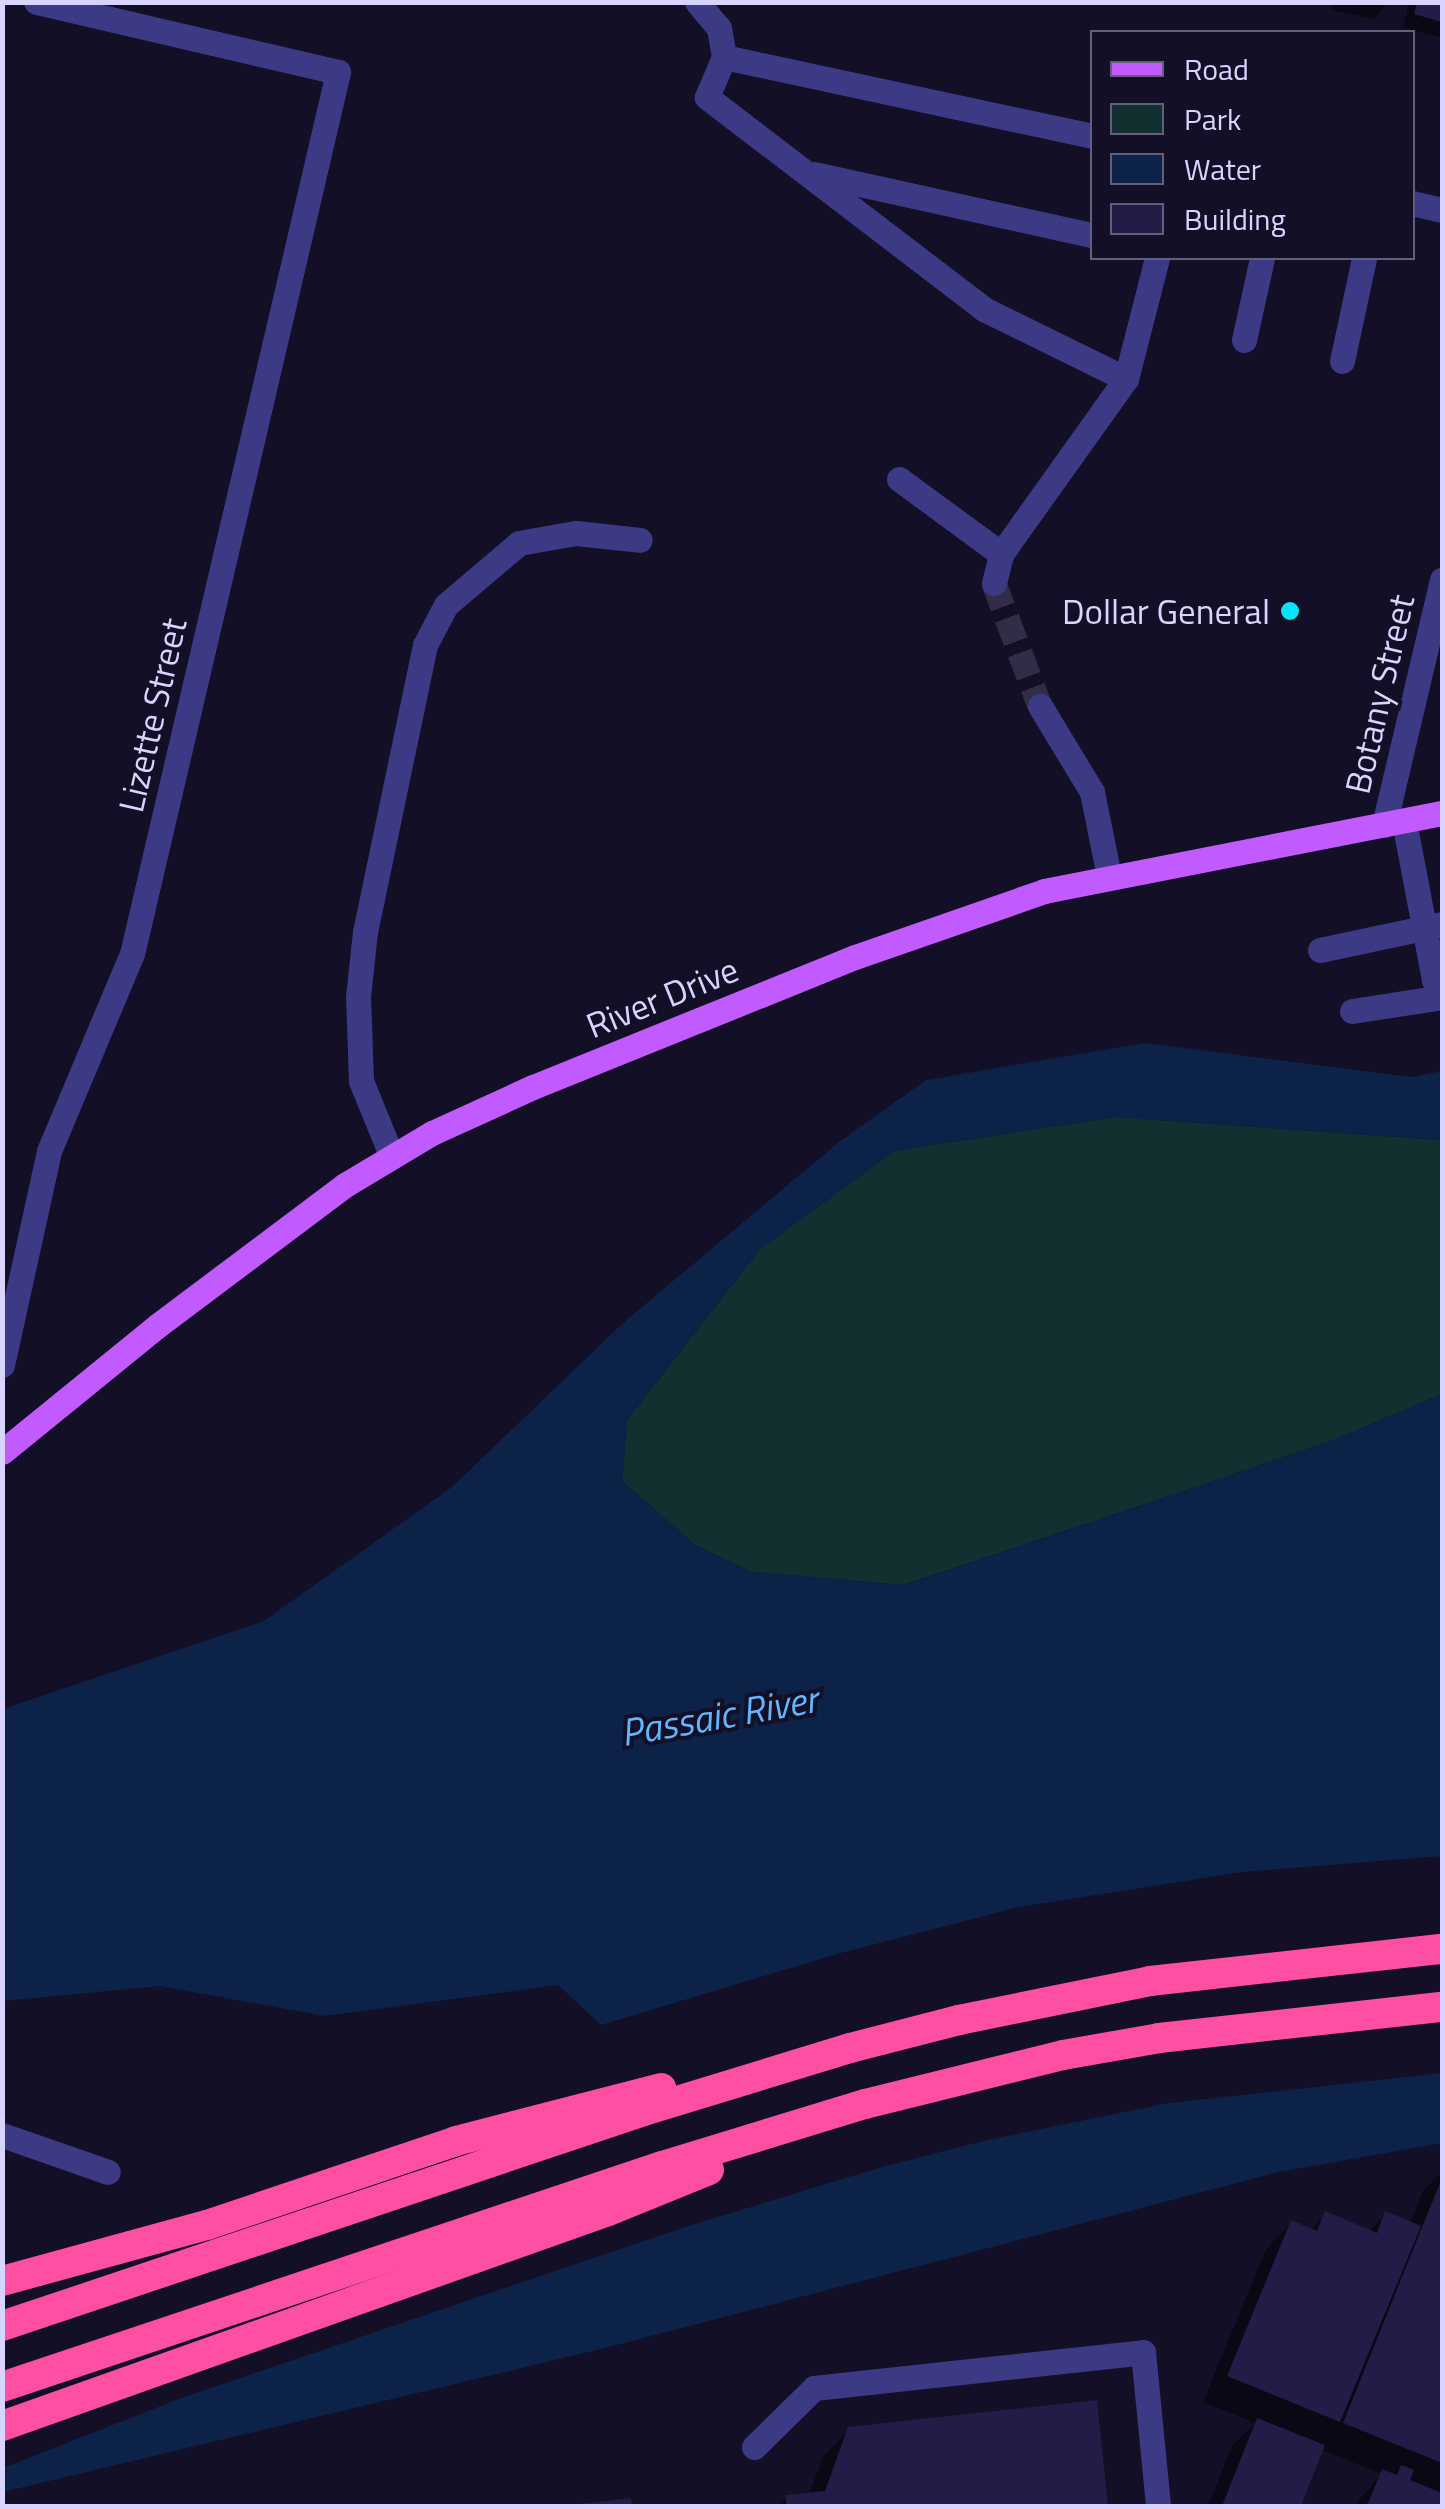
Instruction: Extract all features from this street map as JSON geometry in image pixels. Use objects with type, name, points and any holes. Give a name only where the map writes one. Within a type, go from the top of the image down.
[{"type":"highway","points":[[2,2281],[206,2225],[456,2141],[584,2104],[1150,1981],[1442,1949]]},
{"type":"highway","points":[[2,2387],[662,2166],[866,2104],[1008,2068],[1159,2038],[1442,2007]]},
{"type":"highway","points":[[2,2326],[644,2111],[850,2048]]},
{"type":"highway","points":[[2,2426],[608,2210],[866,2104]]},
{"type":"main road","name":"River Drive","points":[[2,1452],[156,1326],[345,1185],[392,1156],[533,1088],[854,957],[1044,891],[1442,813]]},
{"type":"street","name":"Lizette Street","points":[[2,1364],[48,1151],[132,954],[338,72],[36,2]]},
{"type":"street","points":[[697,2],[719,28],[724,57],[707,96],[984,309],[1126,379]]},
{"type":"street","points":[[724,57],[1090,136]]},
{"type":"street","points":[[804,172],[1090,234]]},
{"type":"street","points":[[1415,205],[1442,210]]},
{"type":"street","points":[[994,584],[1000,554],[1126,379],[1156,260]]},
{"type":"street","points":[[1244,340],[1262,260]]},
{"type":"street","points":[[1342,361],[1364,260]]},
{"type":"street","points":[[899,479],[1000,554]]},
{"type":"street","points":[[392,1156],[361,1081],[358,998],[365,932],[425,644],[446,605],[519,543],[576,534],[640,540]]},
{"type":"street","name":"Botany Street","points":[[1394,823],[1442,580]]},
{"type":"street","points":[[1040,706],[1092,792],[1109,876]]},
{"type":"street","points":[[1394,823],[1433,926],[1434,980],[1442,988]]},
{"type":"street","points":[[1320,950],[1433,926]]},
{"type":"street","points":[[1352,1011],[1442,997]]},
{"type":"street","points":[[2,2136],[108,2172]]},
{"type":"street","points":[[754,2447],[814,2388],[1143,2352],[1158,2506]]},
{"type":"green space","points":[[1114,1117],[1442,1140],[1442,1394],[1329,1442],[903,1585],[752,1572],[695,1545],[622,1481],[627,1420],[760,1249],[894,1151]]},
{"type":"water","name":"Passaic River","points":[[1145,1043],[1412,1077],[1442,1071],[1442,1140],[1114,1117],[894,1151],[760,1249],[627,1420],[622,1481],[695,1545],[752,1572],[903,1585],[1329,1442],[1442,1394],[1442,1856],[1243,1872],[1019,1907],[837,1954],[601,2025],[558,1985],[325,2016],[160,1986],[3,2001],[3,1709],[264,1621],[452,1487],[623,1323],[839,1142],[926,1080]]},
{"type":"water","points":[[1442,2073],[1442,2143],[1279,2172],[613,2346],[3,2492],[3,2468],[184,2397],[682,2228],[882,2167],[987,2140],[1169,2103]]},
{"type":"building","points":[[1417,2],[1442,2],[1442,22],[1414,14]]},
{"type":"building","points":[[1442,2178],[1442,2463],[1343,2423]]},
{"type":"building","points":[[1325,2211],[1377,2233],[1385,2211],[1421,2226],[1340,2422],[1227,2376],[1291,2220],[1317,2231]]},
{"type":"building","points":[[1097,2400],[1108,2506],[787,2506],[785,2495],[825,2491],[848,2427]]},
{"type":"building","points":[[1257,2418],[1325,2445],[1301,2506],[1222,2506]]},
{"type":"building","points":[[1401,2465],[1414,2470],[1410,2480],[1442,2493],[1442,2506],[1367,2506],[1382,2469],[1397,2475]]},
{"type":"building","points":[[631,2498],[632,2506],[580,2506],[580,2504]]},
{"type":"tunnel","points":[[994,583],[1040,706]]},
{"type":"place","name":"Dollar General","points":[[1290,611]]}]
